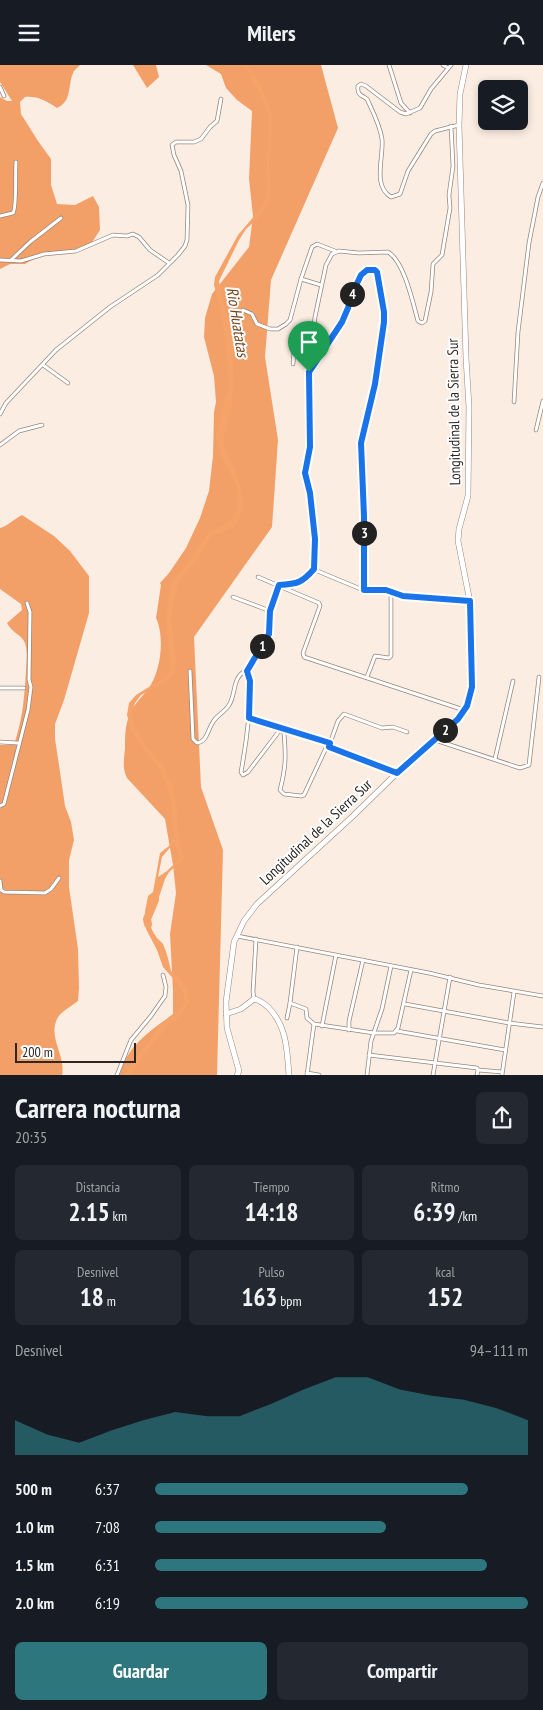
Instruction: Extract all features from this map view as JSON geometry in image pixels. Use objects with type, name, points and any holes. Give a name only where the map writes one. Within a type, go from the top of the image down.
[{"type":"main road","name":"Longitudinal de la Sierra Sur","points":[[238,1075],[239,1071],[227,1028],[226,1002],[234,942],[244,921],[257,904],[397,773],[458,719],[467,706],[472,687],[470,601],[458,541],[459,529],[468,496],[469,407],[459,125],[460,94],[466,65]]},
{"type":"main road","points":[[226,1014],[241,1009],[254,999],[262,1002],[281,1024],[287,1046],[290,1075]]},
{"type":"street","points":[[389,65],[401,103],[410,113]]},
{"type":"street","points":[[443,65],[449,66],[431,89],[420,108],[406,115],[366,86],[361,84],[358,86],[359,94],[362,98],[366,99],[379,126],[383,148],[381,187],[384,191],[391,197],[400,194],[408,171],[431,134],[435,131],[459,125]]},
{"type":"street","points":[[0,87],[4,96]]},
{"type":"street","points":[[0,414],[6,403],[56,350],[110,307],[158,275],[185,246],[189,216],[188,205],[181,171],[172,145],[176,142],[194,142],[201,139],[217,121],[221,99]]},
{"type":"street","points":[[243,310],[252,315],[257,324],[270,329],[283,327],[290,320],[301,279],[314,244],[317,244],[336,252],[388,252],[391,254],[402,270],[418,321],[422,323],[432,292],[433,264],[442,255],[450,208],[449,195],[453,177],[451,126]]},
{"type":"street","points":[[0,216],[11,215],[15,211],[16,162]]},
{"type":"street","points":[[514,402],[518,332],[529,243],[538,197],[543,183]]},
{"type":"street","points":[[11,260],[30,242],[61,218]]},
{"type":"street","points":[[0,260],[21,261],[44,253],[76,251],[113,235],[133,235],[139,237],[150,250],[169,263]]},
{"type":"street","points":[[279,585],[296,584],[304,580],[314,569],[315,539],[310,493],[305,473],[310,447],[309,372],[313,329],[321,285],[329,259],[332,253],[336,252]]},
{"type":"street","points":[[309,372],[342,322],[361,275],[367,270],[375,270],[377,272],[384,312],[384,322],[375,384],[361,443],[364,516],[364,590]]},
{"type":"street","points":[[301,279],[321,285]]},
{"type":"street","points":[[293,364],[294,350],[300,332],[313,329]]},
{"type":"street","points":[[43,365],[68,383]]},
{"type":"street","points":[[536,430],[543,401]]},
{"type":"street","points":[[0,445],[20,431],[42,425]]},
{"type":"street","points":[[314,569],[364,590],[386,590],[403,596],[470,601]]},
{"type":"street","points":[[258,577],[319,603],[320,606],[303,655],[464,710]]},
{"type":"street","points":[[190,671],[193,739],[197,743],[204,740],[212,722],[230,704],[238,679],[243,672],[247,671],[269,634],[270,611],[279,585]]},
{"type":"street","points":[[367,677],[375,656],[390,658],[391,656],[391,592]]},
{"type":"street","points":[[233,597],[270,611]]},
{"type":"street","points":[[0,806],[4,804],[18,743],[28,710],[31,687],[29,680],[30,612],[27,603]]},
{"type":"street","points":[[247,671],[250,681],[249,718],[242,774],[248,772],[280,730],[284,733],[286,757],[280,790],[284,795],[304,795],[326,748],[330,745],[338,721],[344,714],[382,727],[393,727],[407,732]]},
{"type":"street","points":[[435,739],[520,768],[529,765],[539,677]]},
{"type":"street","points":[[495,759],[513,681]]},
{"type":"street","points":[[0,688],[24,688]]},
{"type":"street","points":[[249,718],[330,745],[397,773]]},
{"type":"street","points":[[0,742],[18,743]]},
{"type":"street","points":[[0,881],[4,892],[45,893],[60,879]]},
{"type":"street","points":[[237,936],[450,977],[514,992],[543,996]]},
{"type":"street","points":[[254,999],[256,939]]},
{"type":"street","points":[[287,1018],[296,947]]},
{"type":"street","points":[[322,1026],[336,955]]},
{"type":"street","points":[[349,1029],[349,1021],[363,960]]},
{"type":"street","points":[[367,1075],[371,1041],[382,1009],[391,966]]},
{"type":"street","points":[[397,1031],[405,1004],[411,970]]},
{"type":"street","points":[[118,1075],[131,1040],[165,996],[166,987],[163,975]]},
{"type":"street","points":[[433,1075],[450,977]]},
{"type":"street","points":[[369,1055],[436,1063],[502,1074],[514,992]]},
{"type":"street","points":[[290,1003],[306,1009],[307,1017],[314,1024],[322,1026],[374,1033],[397,1031],[505,1050]]},
{"type":"street","points":[[405,1004],[509,1023],[543,1027]]},
{"type":"street","points":[[314,1024],[307,1074],[319,1075]]},
{"type":"street","points":[[477,1075],[478,1070]]},
{"type":"shaded area","points":[[0,65],[80,65],[74,71],[68,97],[62,105],[57,108],[42,99],[25,97],[20,102],[21,114],[51,159],[51,185],[57,204],[75,205],[93,196],[99,207],[100,230],[91,244],[82,249],[37,257],[25,264],[10,264],[0,269],[0,97],[7,101],[12,101],[0,82]]},
{"type":"shaded area","points":[[133,65],[156,65],[159,77],[147,88]]},
{"type":"shaded area","points":[[206,65],[321,65],[338,128],[271,280],[265,357],[278,440],[272,527],[194,637],[201,787],[223,850],[217,1075],[119,1075],[128,1055],[140,1040],[173,1014],[170,934],[176,893],[165,819],[127,778],[124,771],[126,726],[134,707],[152,682],[159,664],[161,644],[156,618],[160,583],[186,548],[200,518],[209,491],[216,402],[214,376],[204,337],[205,318],[212,294],[249,247],[253,216],[249,179],[252,111],[237,100],[226,88],[221,74]]},
{"type":"shaded area","points":[[242,65],[246,65],[258,80],[272,118],[269,161],[270,195],[267,204],[257,219],[246,229],[239,240],[219,281],[223,302],[234,336],[232,407],[224,434],[224,445],[235,470],[244,501],[240,517],[233,527],[212,535],[196,561],[181,577],[172,608],[171,620],[176,660],[175,672],[167,681],[141,695],[135,703],[131,716],[133,724],[146,746],[162,764],[172,785],[177,814],[178,838],[184,859],[169,872],[156,906],[154,909],[149,909],[149,915],[153,932],[163,944],[171,971],[182,980],[189,997],[189,1002],[179,1017],[168,1024],[141,1058],[131,1075],[124,1075],[162,1023],[180,1011],[184,1000],[183,990],[163,967],[146,929],[145,912],[148,896],[153,892],[160,853],[169,846],[174,838],[171,801],[161,772],[136,738],[127,715],[129,703],[136,695],[167,676],[171,669],[166,623],[171,582],[185,567],[208,533],[232,520],[236,512],[238,500],[235,482],[221,456],[216,436],[225,398],[230,386],[222,314],[214,285],[215,277],[238,235],[262,207],[268,187],[268,113],[258,90],[252,82],[251,73]],"holes":[[[173,844],[179,851],[180,858],[158,877],[162,857]]]},
{"type":"shaded area","points":[[22,515],[54,536],[70,551],[89,576],[89,613],[64,700],[55,724],[55,739],[65,806],[71,822],[74,840],[69,860],[69,887],[78,949],[79,988],[78,1001],[61,1014],[55,1026],[56,1040],[63,1068],[62,1075],[0,1075],[0,745],[14,745],[17,735],[24,700],[27,653],[24,640],[7,623],[22,610],[21,604],[0,589],[0,528]]},
{"type":"waterway","name":"Rio Huatatas","points":[[148,924],[147,919],[155,900]]},
{"type":"route","points":[[367,270],[375,270],[377,272],[384,312],[384,322],[375,384],[361,443],[364,516],[364,590],[386,590],[403,596],[470,601],[472,687],[467,706],[458,719],[397,773],[329,747],[330,743],[249,718],[250,681],[247,671],[269,634],[270,611],[279,585],[296,584],[304,580],[314,569],[315,539],[310,493],[305,473],[310,447],[311,425],[309,372],[342,322],[361,275],[367,270]]}]
